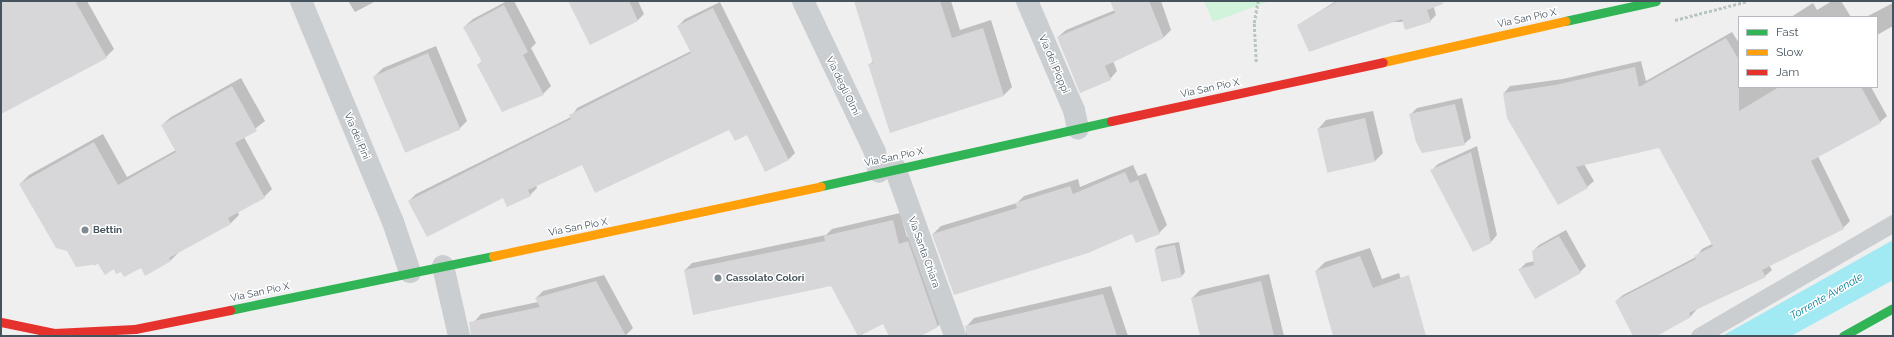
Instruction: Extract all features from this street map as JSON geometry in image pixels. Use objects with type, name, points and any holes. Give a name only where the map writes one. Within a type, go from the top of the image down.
[{"type":"street","name":"Via dei Pini","points":[[301,1],[393,222],[410,272]]},
{"type":"street","name":"Via degli Olmi","points":[[803,1],[875,152],[887,170]]},
{"type":"street","name":"Via dei Pioppi","points":[[1027,1],[1074,110],[1078,129]]},
{"type":"street","name":"Via San Pio X","points":[[1,322],[54,333],[136,329],[657,222],[1656,1]]},
{"type":"street","name":"Via Santa Chiara","points":[[887,170],[955,336]]},
{"type":"street","points":[[443,266],[459,336]]},
{"type":"street","points":[[1843,336],[1893,308]]},
{"type":"street","name":"Via San Pio X","points":[[119,336],[136,329]]},
{"type":"lane","points":[[1699,336],[1893,223]]},
{"type":"path","points":[[1256,69],[1254,23],[1258,1]]},
{"type":"green space","points":[[1204,1],[1270,1],[1213,22]]},
{"type":"water","name":"Torrente Avenale","points":[[1893,240],[1893,280],[1791,336],[1722,336]]},
{"type":"building","points":[[1,1],[75,1],[107,58],[1,114]]},
{"type":"building","points":[[568,1],[629,1],[638,21],[590,45]]},
{"type":"building","points":[[854,1],[940,1],[952,38],[983,28],[1004,96],[890,133],[868,64],[873,63]]},
{"type":"building","points":[[1110,1],[1149,1],[1164,38],[1105,66],[1111,80],[1080,93],[1057,37],[1115,13]]},
{"type":"building","points":[[1338,1],[1443,1],[1443,4],[1427,10],[1431,22],[1405,30],[1402,19],[1309,52],[1297,25]]},
{"type":"building","points":[[504,5],[528,52],[523,55],[544,95],[502,112],[477,65],[482,62],[463,27]]},
{"type":"building","points":[[713,8],[789,160],[765,172],[747,135],[735,141],[729,130],[595,193],[582,165],[528,190],[531,196],[507,207],[503,198],[427,237],[408,201],[571,119],[569,115],[691,53],[677,26]]},
{"type":"building","points":[[1726,38],[1738,58],[1739,111],[1777,88],[1862,88],[1881,123],[1811,161],[1844,229],[1762,270],[1766,277],[1689,313],[1691,317],[1657,336],[1633,336],[1615,301],[1696,259],[1694,256],[1713,246],[1659,148],[1576,167],[1588,188],[1558,205],[1507,118],[1503,93],[1555,85],[1635,67],[1639,87]]},
{"type":"building","points":[[428,53],[460,129],[405,153],[373,76]]},
{"type":"building","points":[[232,86],[257,131],[235,143],[265,198],[228,218],[231,224],[169,258],[171,261],[145,276],[141,268],[124,277],[121,272],[116,274],[114,269],[105,275],[98,264],[76,267],[67,251],[56,248],[19,184],[94,142],[118,185],[176,152],[161,125]]},
{"type":"building","points":[[1455,104],[1465,145],[1422,153],[1416,142],[1409,114]]},
{"type":"building","points":[[1365,118],[1375,162],[1327,173],[1317,129]]},
{"type":"building","points":[[1471,152],[1491,243],[1473,252],[1430,170]]},
{"type":"building","points":[[1125,172],[1130,183],[1138,180],[1160,234],[1136,243],[1132,234],[1088,253],[954,295],[932,234],[1017,208],[1015,203],[1070,186],[1073,194]]},
{"type":"building","points":[[893,220],[899,244],[908,241],[938,327],[921,336],[889,336],[883,324],[858,336],[831,286],[693,315],[684,270],[825,241],[824,236]]},
{"type":"building","points":[[1559,236],[1581,273],[1535,299],[1518,269],[1534,265],[1532,251]]},
{"type":"building","points":[[1175,245],[1182,277],[1161,282],[1154,249]]},
{"type":"building","points":[[1360,256],[1373,288],[1409,275],[1426,336],[1333,336],[1315,271]]},
{"type":"building","points":[[596,281],[626,336],[471,336],[469,322],[540,307],[535,298]]},
{"type":"building","points":[[1261,281],[1274,336],[1200,336],[1191,298]]},
{"type":"building","points":[[1103,294],[1117,336],[967,336],[965,326]]},
{"type":"traffic: fast","points":[[1565,21],[1656,1]]},
{"type":"traffic: fast","points":[[821,186],[1111,121]]},
{"type":"traffic: fast","points":[[230,310],[493,256]]},
{"type":"traffic: fast","points":[[1843,336],[1893,308]]},
{"type":"traffic: slow","points":[[1383,62],[1565,21]]},
{"type":"traffic: slow","points":[[493,256],[821,186]]},
{"type":"traffic: jam","points":[[1111,121],[1383,62]]},
{"type":"traffic: jam","points":[[1,322],[54,333],[135,329],[230,310]]},
{"type":"place","name":"Bettin","points":[[85,230]]},
{"type":"place","name":"Cassolato Colori","points":[[718,278]]}]
